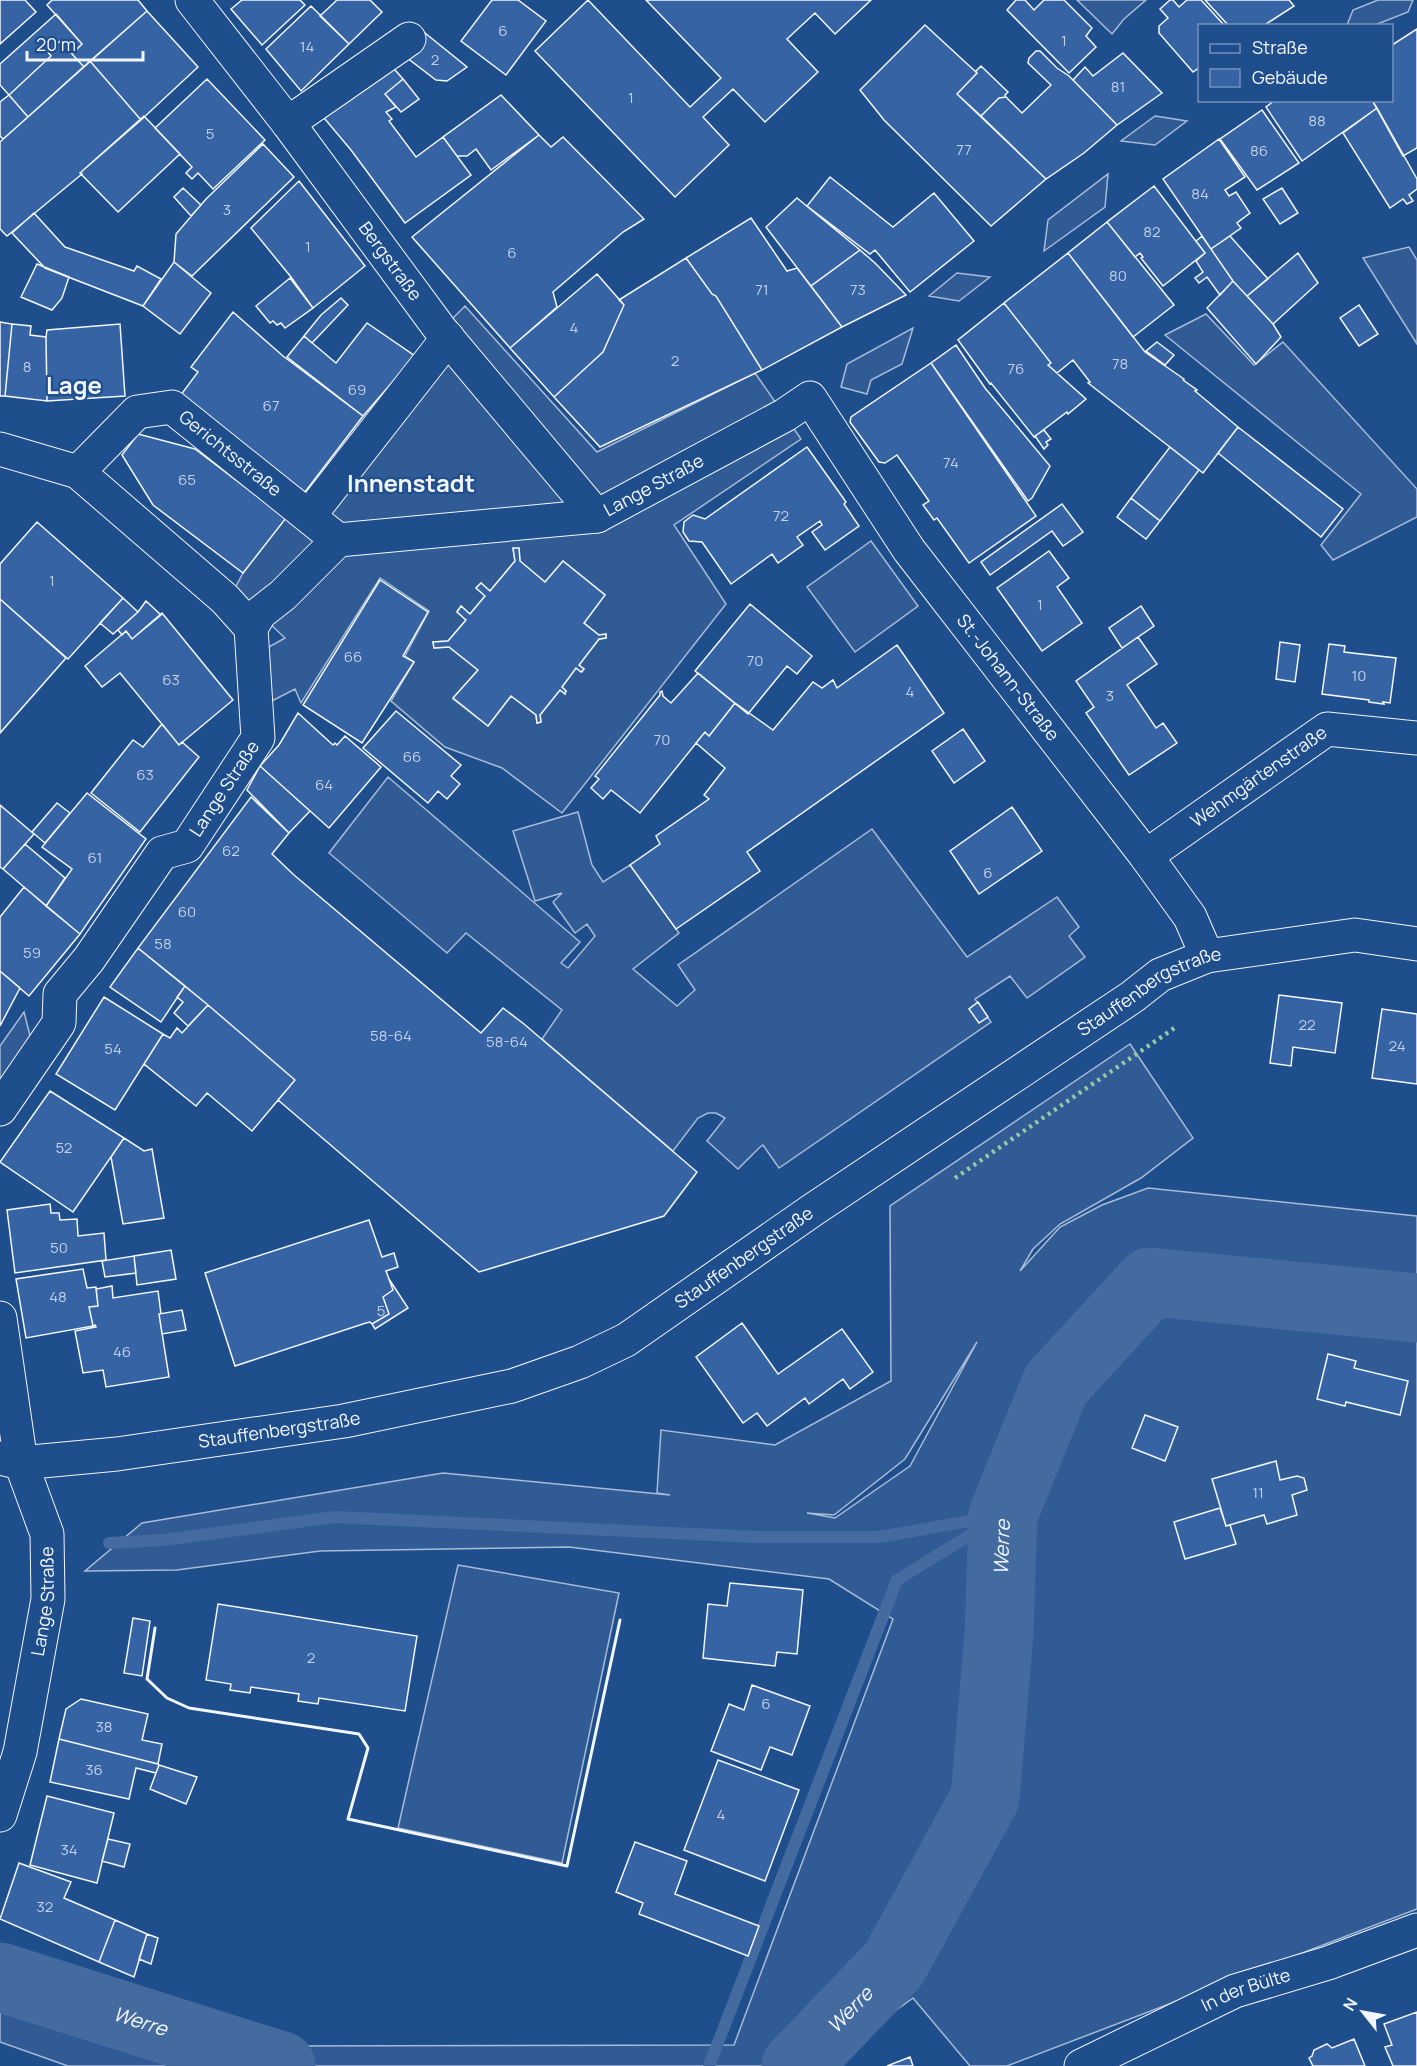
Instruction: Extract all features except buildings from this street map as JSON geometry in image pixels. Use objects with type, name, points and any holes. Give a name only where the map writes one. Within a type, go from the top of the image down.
[{"type":"street","name":"Bergstraße","points":[[192,0],[288,123],[412,293],[597,516]]},
{"type":"street","points":[[288,123],[410,39]]},
{"type":"street","points":[[0,449],[78,472],[225,599],[251,628],[260,613],[284,595],[338,540],[303,511],[448,338]]},
{"type":"street","name":"Lange Straße","points":[[338,540],[597,516],[784,415],[810,398]]},
{"type":"street","name":"St.-Johann-Straße","points":[[810,398],[909,550],[1146,856],[1190,917],[1207,956]]},
{"type":"street","name":"Gerichtsstraße","points":[[78,472],[137,412],[172,407],[303,511]]},
{"type":"street","name":"Lange Straße","points":[[0,1109],[59,1023],[60,994],[89,959],[162,853],[187,846],[258,738],[251,628]]},
{"type":"street","name":"Wehmgärtenstraße","points":[[1146,856],[1327,729],[1417,738]]},
{"type":"street","name":"Stauffenbergstraße","points":[[10,1461],[117,1454],[344,1421],[512,1386],[580,1362],[626,1340],[823,1202],[1132,997],[1160,975],[1207,956],[1355,935],[1417,944]]},
{"type":"street","name":"Lange Straße","points":[[0,1318],[10,1461],[47,1546],[48,1599],[20,1752],[0,1815]]},
{"type":"street","name":"In der Bülte","points":[[1081,2066],[1235,1991],[1328,1963],[1417,1930]]},
{"type":"shaded area","points":[[1077,0],[1146,0],[1124,19],[1112,34]]},
{"type":"shaded area","points":[[1378,0],[1413,0],[1408,12],[1378,24],[1347,24],[1353,10]]},
{"type":"shaded area","points":[[1155,116],[1187,121],[1155,145],[1121,141]]},
{"type":"shaded area","points":[[1108,174],[1105,207],[1044,251],[1048,220]]},
{"type":"shaded area","points":[[1409,247],[1417,260],[1417,344],[1363,258]]},
{"type":"shaded area","points":[[957,273],[990,277],[959,301],[929,296]]},
{"type":"shaded area","points":[[465,306],[597,452],[755,373],[801,439],[674,525],[726,604],[562,813],[502,768],[445,747],[391,701],[414,662],[405,656],[429,611],[380,578],[301,703],[295,689],[266,704],[267,648],[285,638],[234,590],[243,573],[363,416],[415,356]],"holes":[[[519,548],[520,561],[545,582],[563,561],[605,595],[584,623],[599,635],[606,634],[606,638],[599,639],[579,665],[584,669],[582,672],[576,668],[562,687],[566,691],[565,694],[560,690],[540,715],[541,722],[537,723],[536,715],[511,696],[488,726],[453,699],[478,670],[449,647],[434,648],[433,642],[448,641],[466,620],[457,611],[461,607],[470,614],[485,596],[476,588],[481,583],[490,591],[515,561],[513,549]]]},
{"type":"shaded area","points":[[1206,314],[1254,365],[1283,342],[1417,489],[1417,517],[1333,560],[1321,545],[1361,494],[1165,335]]},
{"type":"shaded area","points":[[913,328],[902,364],[871,380],[867,394],[841,387],[847,364]]},
{"type":"shaded area","points":[[871,541],[918,606],[855,652],[807,587]]},
{"type":"shaded area","points":[[388,777],[580,942],[561,963],[568,968],[595,936],[587,924],[575,933],[553,902],[562,893],[535,901],[513,831],[578,812],[592,865],[603,882],[630,865],[679,933],[633,969],[677,1006],[695,990],[678,965],[872,829],[967,957],[1057,897],[1079,927],[1069,936],[1085,957],[1027,998],[1010,976],[975,999],[991,1022],[779,1168],[763,1145],[738,1169],[707,1141],[725,1118],[716,1113],[708,1113],[698,1118],[673,1151],[542,1039],[562,1010],[466,933],[447,953],[329,853]]},
{"type":"shaded area","points":[[24,1012],[32,1043],[0,1091],[0,1046]]},
{"type":"shaded area","points":[[1130,1044],[1193,1138],[1141,1178],[1060,1224],[1033,1249],[1020,1271],[1060,1227],[1102,1205],[1148,1188],[1417,1216],[1417,1909],[1007,2066],[970,2066],[913,1998],[819,2066],[68,2066],[0,2042],[0,1949],[270,2046],[734,2045],[893,1619],[829,1579],[569,1547],[320,1551],[177,1570],[85,1571],[142,1523],[443,1473],[670,1495],[657,1493],[661,1430],[775,1445],[891,1381],[890,1206]],"holes":[[[977,1342],[910,1466],[835,1518],[807,1513],[834,1515],[905,1459]]]},
{"type":"shaded area","points":[[458,1565],[619,1593],[562,1863],[398,1828]]},
{"type":"waterway","name":"Werre","points":[[796,2066],[894,1964],[985,1798],[999,1634],[1003,1515],[1056,1384],[1150,1282],[1417,1308]]},
{"type":"waterway","points":[[109,1543],[164,1540],[335,1517],[756,1537],[880,1537],[1003,1515]]},
{"type":"waterway","points":[[709,2066],[897,1580],[996,1519]]},
{"type":"waterway","name":"Werre","points":[[0,1977],[281,2066]]},
{"type":"hedge","points":[[955,1178],[1176,1027]]},
{"type":"wall","points":[[155,1628],[147,1679],[167,1698],[189,1708],[359,1734],[368,1748],[348,1819],[567,1866],[620,1620]]},
{"type":"district","name":"Lage","points":[[74,386]]},
{"type":"district","name":"Innenstadt","points":[[411,484]]}]
